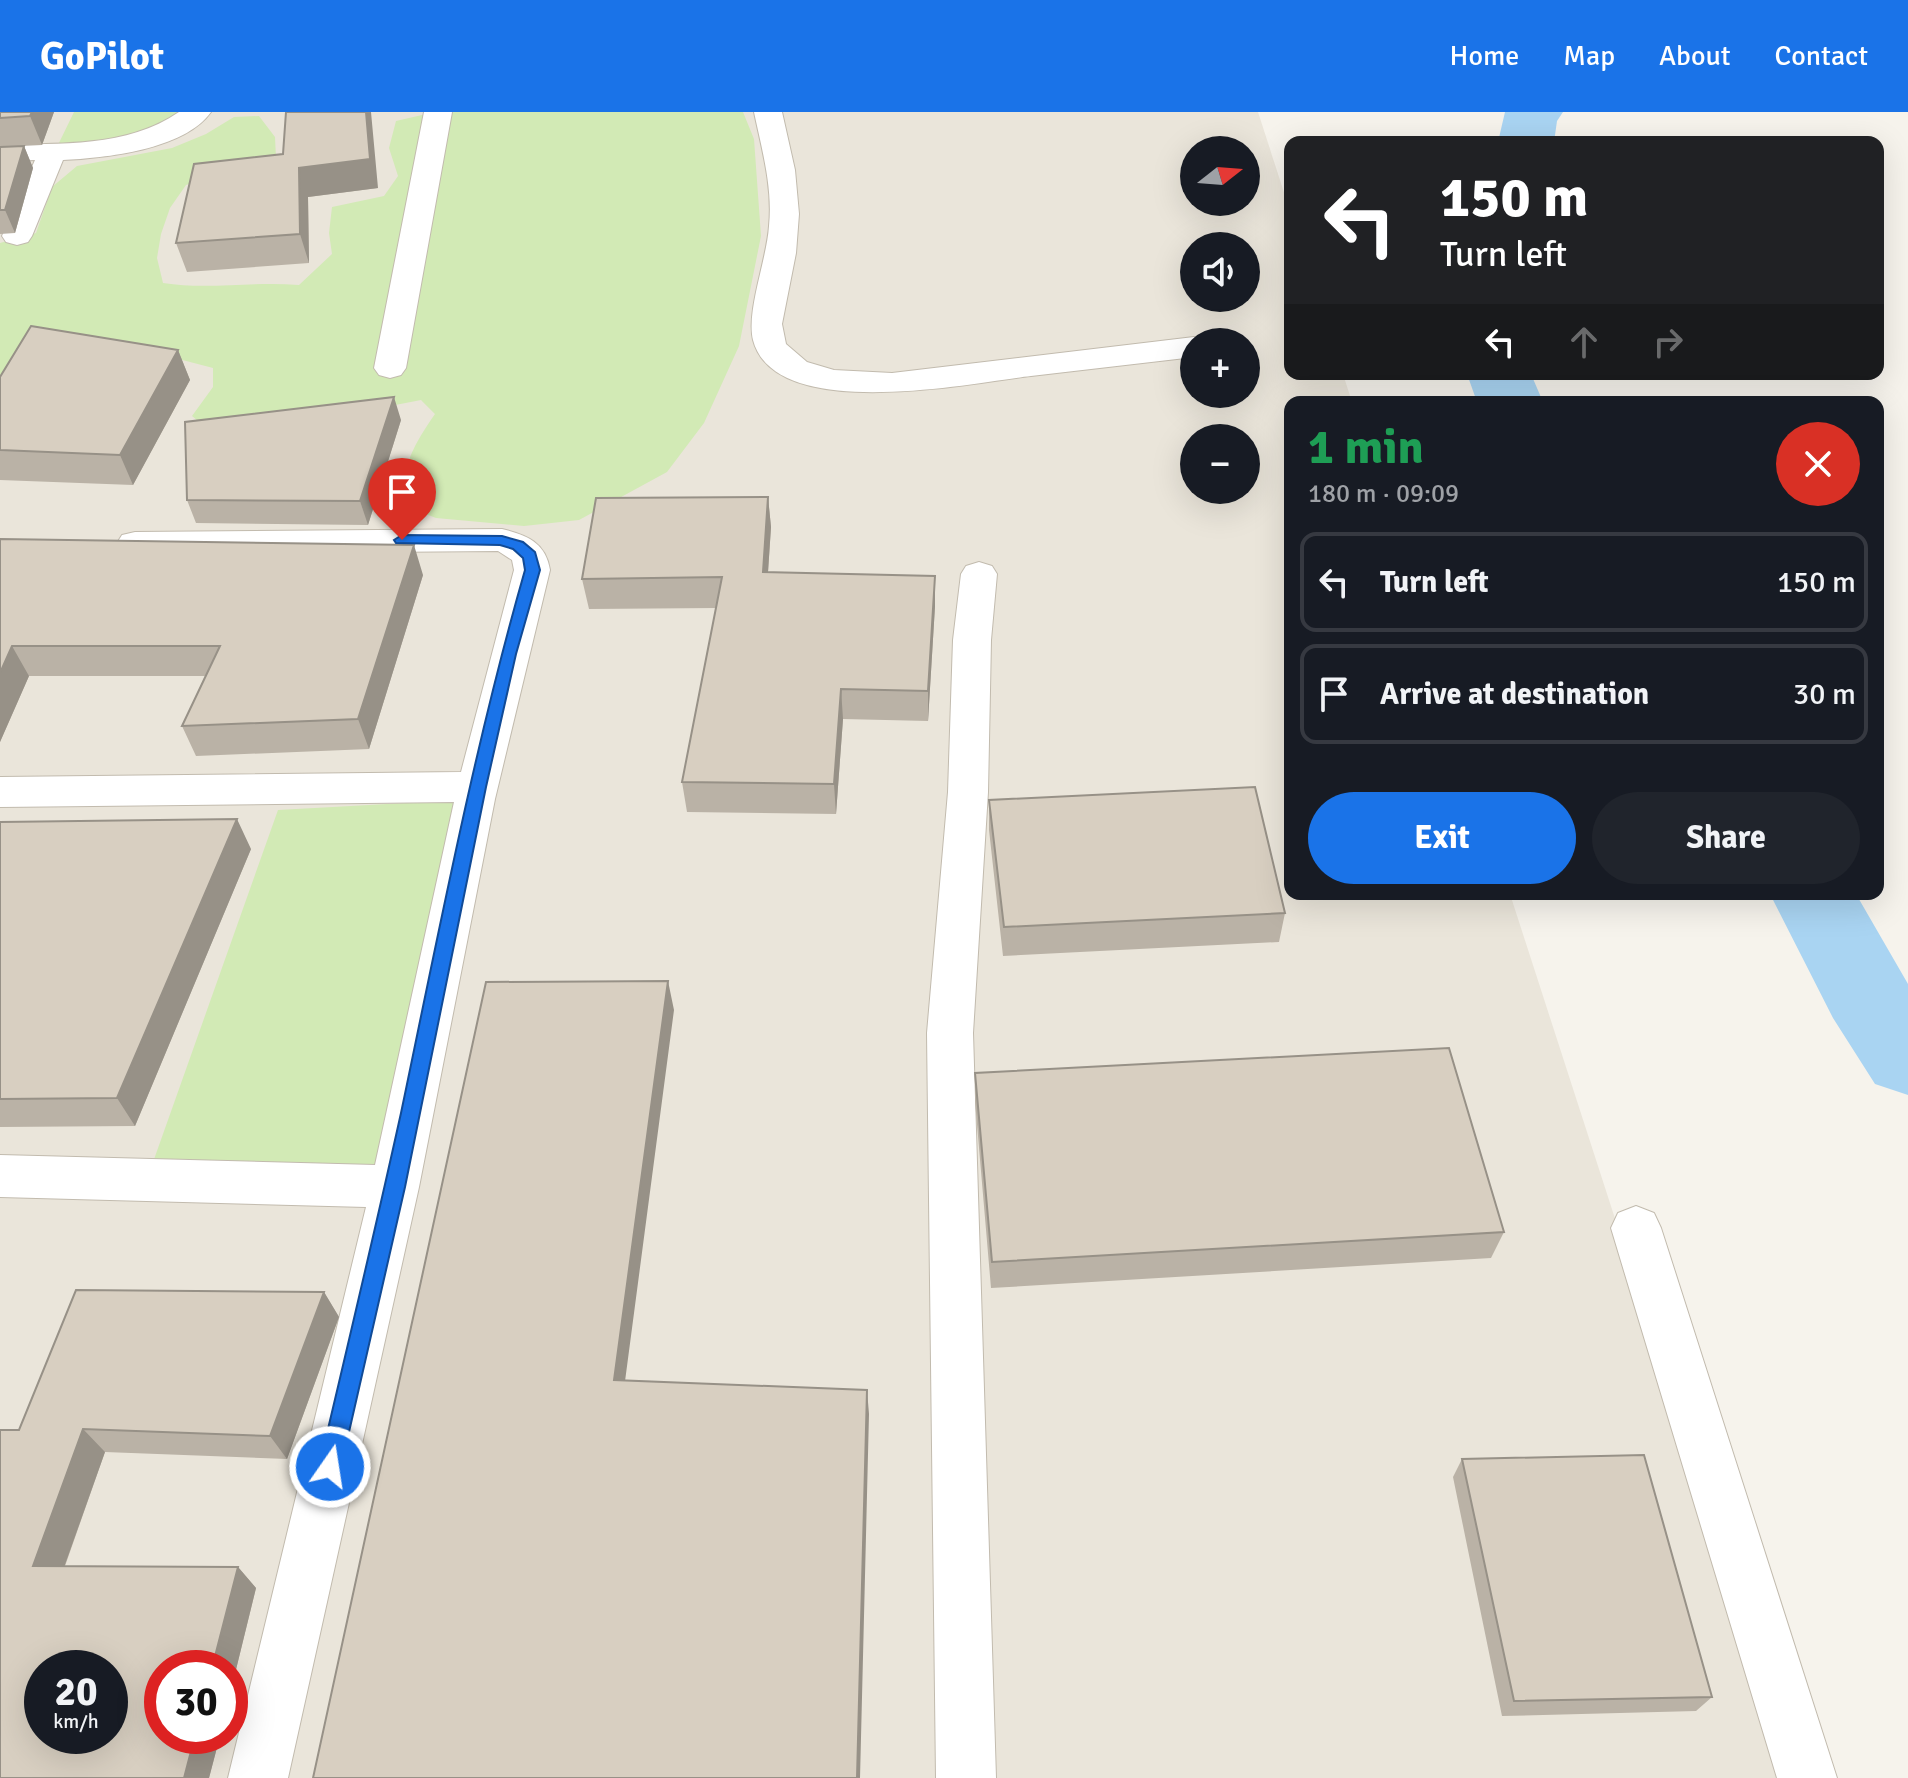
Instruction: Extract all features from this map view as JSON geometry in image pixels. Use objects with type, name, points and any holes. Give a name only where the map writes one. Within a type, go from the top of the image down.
[{"type":"street","points":[[0,153],[105,148],[137,142],[181,125],[197,112]]},
{"type":"street","points":[[390,368],[438,112]]},
{"type":"street","points":[[768,112],[782,182],[785,225],[766,324],[771,344],[783,360],[805,373],[858,383],[892,383],[1180,349]]},
{"type":"street","points":[[17,236],[53,150]]},
{"type":"street","points":[[107,543],[502,540],[518,546],[530,556],[532,570],[478,787],[395,1187],[258,1778]]},
{"type":"street","points":[[966,1778],[950,1033],[968,792],[972,640],[979,574]]},
{"type":"street","points":[[0,792],[478,787]]},
{"type":"street","points":[[0,1176],[395,1187]]},
{"type":"street","points":[[1636,1228],[1807,1778]]},
{"type":"shaded area","points":[[0,112],[1258,112],[1284,192],[1284,380],[1345,380],[1350,396],[1284,396],[1284,900],[1512,900],[1796,1778],[0,1778]]},
{"type":"green space","points":[[74,112],[188,112],[176,125],[118,140],[56,149]]},
{"type":"green space","points":[[435,112],[743,112],[754,139],[761,236],[739,346],[704,423],[667,472],[579,520],[524,526],[436,518],[403,505],[404,478],[410,456],[435,414],[421,400],[354,413],[210,431],[192,416],[213,387],[213,368],[171,357],[0,396],[0,243],[36,233],[52,187],[77,166],[172,148],[206,134],[234,117],[259,116],[275,137],[276,158],[186,185],[170,208],[157,258],[163,283],[197,286],[299,285],[332,254],[329,233],[332,207],[384,196],[398,176],[389,148],[396,121]]},
{"type":"green space","points":[[460,800],[379,1168],[152,1165],[278,810]]},
{"type":"building","points":[[0,112],[32,112],[30,116],[0,118]]},
{"type":"building","points":[[286,112],[366,112],[370,159],[299,168],[300,234],[176,243],[194,164],[283,154]]},
{"type":"building","points":[[24,146],[5,210],[0,210],[0,147]]},
{"type":"building","points":[[31,326],[178,350],[120,455],[0,450],[0,377]]},
{"type":"building","points":[[394,397],[360,501],[187,500],[185,422]]},
{"type":"building","points":[[768,497],[763,572],[935,576],[928,691],[841,689],[834,784],[682,782],[722,577],[582,579],[596,498]]},
{"type":"building","points":[[0,539],[414,545],[358,719],[182,726],[220,646],[12,646],[0,673]]},
{"type":"building","points":[[1255,787],[1285,913],[1004,927],[989,800]]},
{"type":"building","points":[[237,819],[117,1098],[0,1099],[0,822]]},
{"type":"building","points":[[668,981],[614,1380],[867,1390],[857,1778],[313,1778],[486,982]]},
{"type":"building","points":[[1449,1048],[1504,1232],[992,1262],[975,1073]]},
{"type":"building","points":[[76,1290],[324,1292],[270,1436],[83,1429],[33,1566],[238,1567],[217,1650],[144,1650],[144,1754],[190,1754],[184,1778],[0,1778],[0,1430],[19,1430]]},
{"type":"building","points":[[1644,1455],[1712,1697],[1514,1701],[1462,1459]]},
{"type":"waterway","points":[[1527,136],[1531,114],[1536,112]]},
{"type":"waterway","points":[[1501,380],[1508,396]]},
{"type":"waterway","points":[[1816,900],[1865,993],[1908,1057]]},
{"type":"route","points":[[330,1467],[395,1187],[478,787],[532,570],[530,556],[518,546],[502,540],[402,540]]}]
